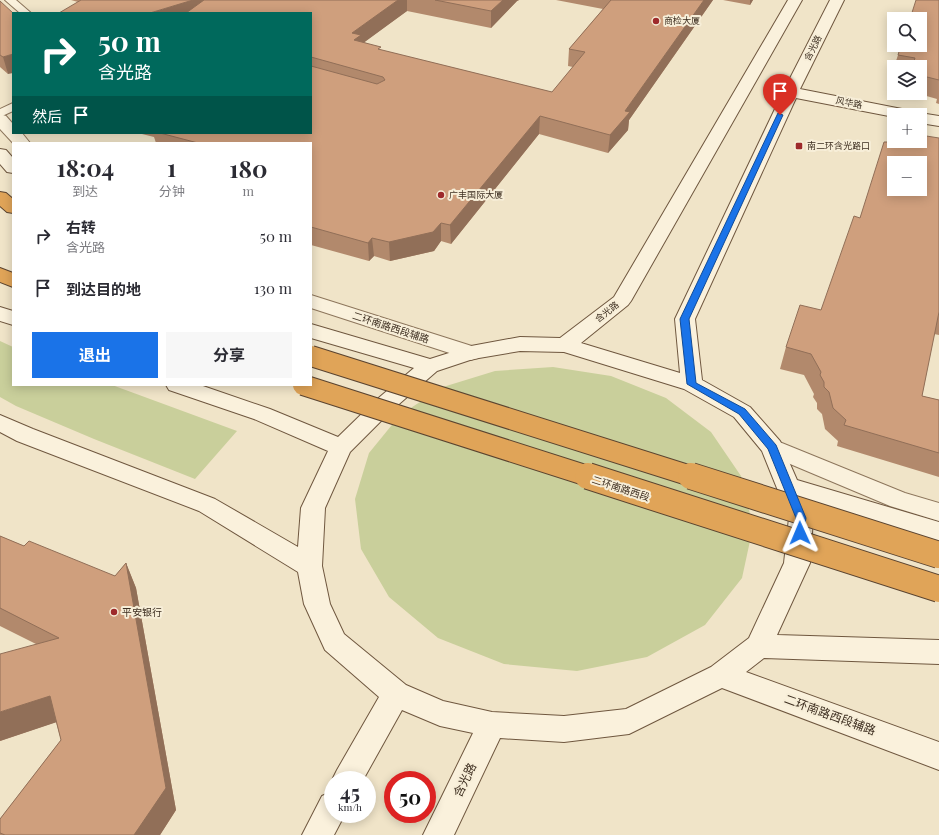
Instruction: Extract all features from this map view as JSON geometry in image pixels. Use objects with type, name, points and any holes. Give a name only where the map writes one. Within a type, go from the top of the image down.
[{"type":"highway","points":[[0,197],[12,207]]},
{"type":"highway","points":[[0,274],[12,280]]},
{"type":"highway","points":[[312,356],[939,555]]},
{"type":"highway","name":"二环南路西段","points":[[306,386],[939,589]]},
{"type":"main road","name":"含光路","points":[[565,344],[622,301],[795,0]]},
{"type":"main road","name":"含光路","points":[[692,384],[685,319],[791,92],[837,0]]},
{"type":"main road","name":"风华路","points":[[791,92],[887,111]]},
{"type":"main road","points":[[0,119],[12,132]]},
{"type":"main road","points":[[927,119],[939,121]]},
{"type":"main road","points":[[14,134],[21,142]]},
{"type":"main road","points":[[0,154],[12,167]]},
{"type":"main road","name":"二环南路西段辅路","points":[[312,301],[471,353]]},
{"type":"main road","points":[[0,312],[12,318]]},
{"type":"main road","points":[[312,331],[430,366]]},
{"type":"main road","points":[[520,344],[565,344],[692,384],[742,412],[772,447],[801,518],[797,563],[759,646],[721,675],[629,721],[564,729],[492,725],[440,713],[396,694],[334,642],[317,604],[309,566],[313,508],[341,447],[382,406],[430,366],[471,353],[520,344]]},
{"type":"main road","points":[[180,386],[262,414],[341,447]]},
{"type":"main road","points":[[0,423],[39,441],[207,505],[309,566]]},
{"type":"main road","points":[[772,447],[898,500],[939,512]]},
{"type":"main road","points":[[789,486],[939,532]]},
{"type":"main road","points":[[759,646],[939,652]]},
{"type":"main road","name":"二环南路西段辅路","points":[[721,675],[939,756]]},
{"type":"main road","points":[[352,771],[396,694]]},
{"type":"main road","name":"含光路","points":[[438,835],[492,725]]},
{"type":"main road","points":[[317,835],[324,822]]},
{"type":"lane","points":[[10,0],[25,12]]},
{"type":"lane","points":[[0,114],[12,107]]},
{"type":"green space","points":[[0,341],[12,347],[12,386],[115,386],[237,431],[195,479],[94,439],[16,406],[0,397]]},
{"type":"green space","points":[[553,367],[611,376],[666,398],[711,432],[741,476],[753,527],[742,578],[705,625],[647,657],[577,671],[504,664],[438,638],[389,597],[361,549],[355,499],[369,453],[400,415],[443,387],[495,371]]},
{"type":"building","points":[[81,0],[193,0],[153,12],[61,12]]},
{"type":"building","points":[[204,0],[398,0],[352,33],[361,35],[354,40],[381,47],[378,49],[552,92],[585,52],[569,49],[611,0],[704,0],[625,111],[630,112],[610,135],[540,116],[450,225],[441,223],[433,232],[389,242],[372,238],[368,243],[312,227],[312,142],[194,142],[164,134],[312,134],[312,66],[377,84],[385,80],[383,77],[312,57],[312,12],[187,12]]},
{"type":"building","points":[[435,0],[503,0],[491,11]]},
{"type":"building","points":[[916,0],[939,0],[939,80],[927,77],[927,60],[914,60],[915,58],[898,55],[899,52],[927,52],[927,12],[912,12]]},
{"type":"building","points":[[0,1],[12,12],[12,54],[3,57],[0,55]]},
{"type":"building","points":[[927,136],[939,138],[939,312],[922,396],[939,400],[939,453],[844,425],[846,420],[833,408],[829,392],[824,387],[824,382],[820,375],[821,372],[811,354],[786,347],[800,305],[821,310],[854,216],[860,218],[884,142],[887,142],[887,148],[927,148]]},
{"type":"building","points":[[0,536],[24,546],[29,541],[115,576],[126,563],[166,788],[134,835],[5,835],[0,833],[0,819],[61,740],[50,696],[0,712],[0,654],[59,638],[0,608]]},
{"type":"place","name":"商检大厦","points":[[656,21]]},
{"type":"place","name":"南二环含光路口","points":[[799,146]]},
{"type":"place","name":"广丰国际大厦","points":[[441,195]]},
{"type":"place","name":"平安银行","points":[[114,612]]},
{"type":"route","points":[[780,115],[685,319],[692,384],[742,412],[772,447],[801,518],[800,533]]}]
